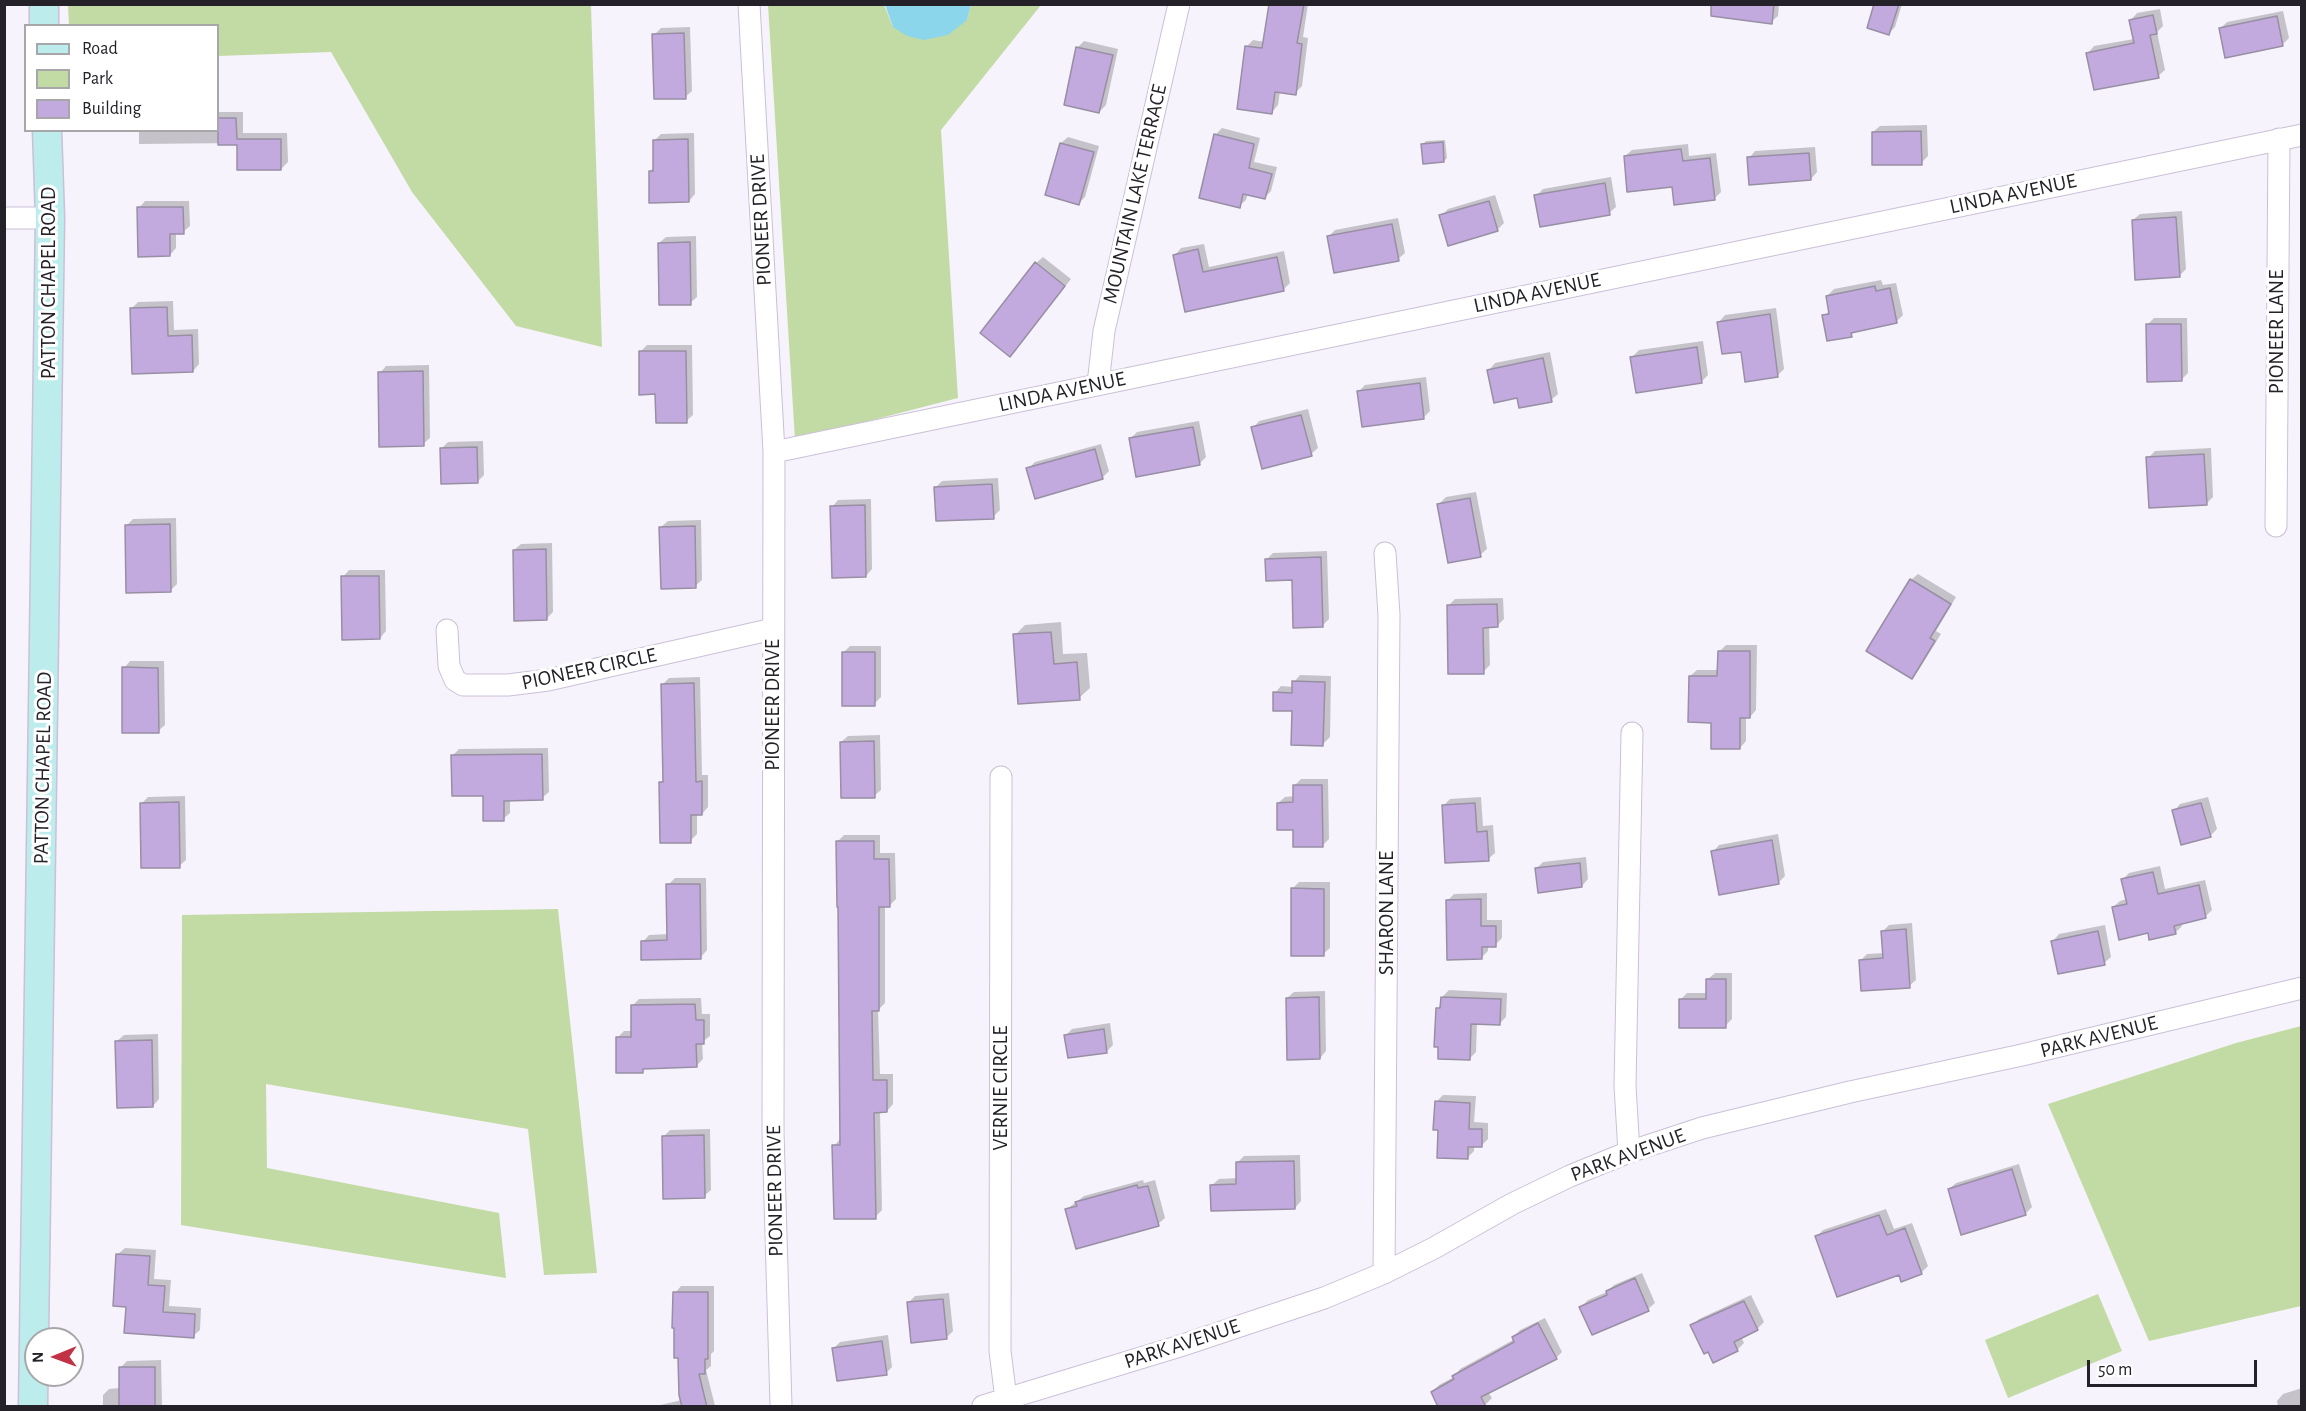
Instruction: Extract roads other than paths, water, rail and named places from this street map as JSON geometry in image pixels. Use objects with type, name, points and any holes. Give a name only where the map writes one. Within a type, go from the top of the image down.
[{"type":"street","points":[[44,4],[44,24]]},
{"type":"street","name":"PIONEER DRIVE","points":[[748,4],[774,453],[773,1132],[781,1407]]},
{"type":"street","name":"MOUNTAIN LAKE TERRACE","points":[[1098,384],[1104,331],[1179,4]]},
{"type":"street","name":"PATTON CHAPEL ROAD","points":[[33,1407],[50,218],[47,132]]},
{"type":"street","name":"LINDA AVENUE","points":[[774,453],[2301,135]]},
{"type":"street","name":"PIONEER LANE","points":[[2276,526],[2279,139]]},
{"type":"street","points":[[4,218],[50,218]]},
{"type":"street","name":"SHARON LANE","points":[[1384,1273],[1389,627],[1385,554]]},
{"type":"street","name":"PIONEER CIRCLE","points":[[447,630],[449,666],[455,680],[463,685],[508,685],[548,680],[773,629]]},
{"type":"street","points":[[1629,1152],[1625,1086],[1632,733]]},
{"type":"street","name":"VERNIE CIRCLE","points":[[1001,777],[1000,1350],[1006,1399]]},
{"type":"street","name":"PARK AVENUE","points":[[983,1407],[1180,1346],[1324,1298],[1384,1273],[1512,1204],[1570,1176],[1629,1152],[1725,1123],[2301,988]]},
{"type":"water","points":[[885,5],[971,5],[967,20],[948,35],[924,40],[907,36],[893,27]]}]
